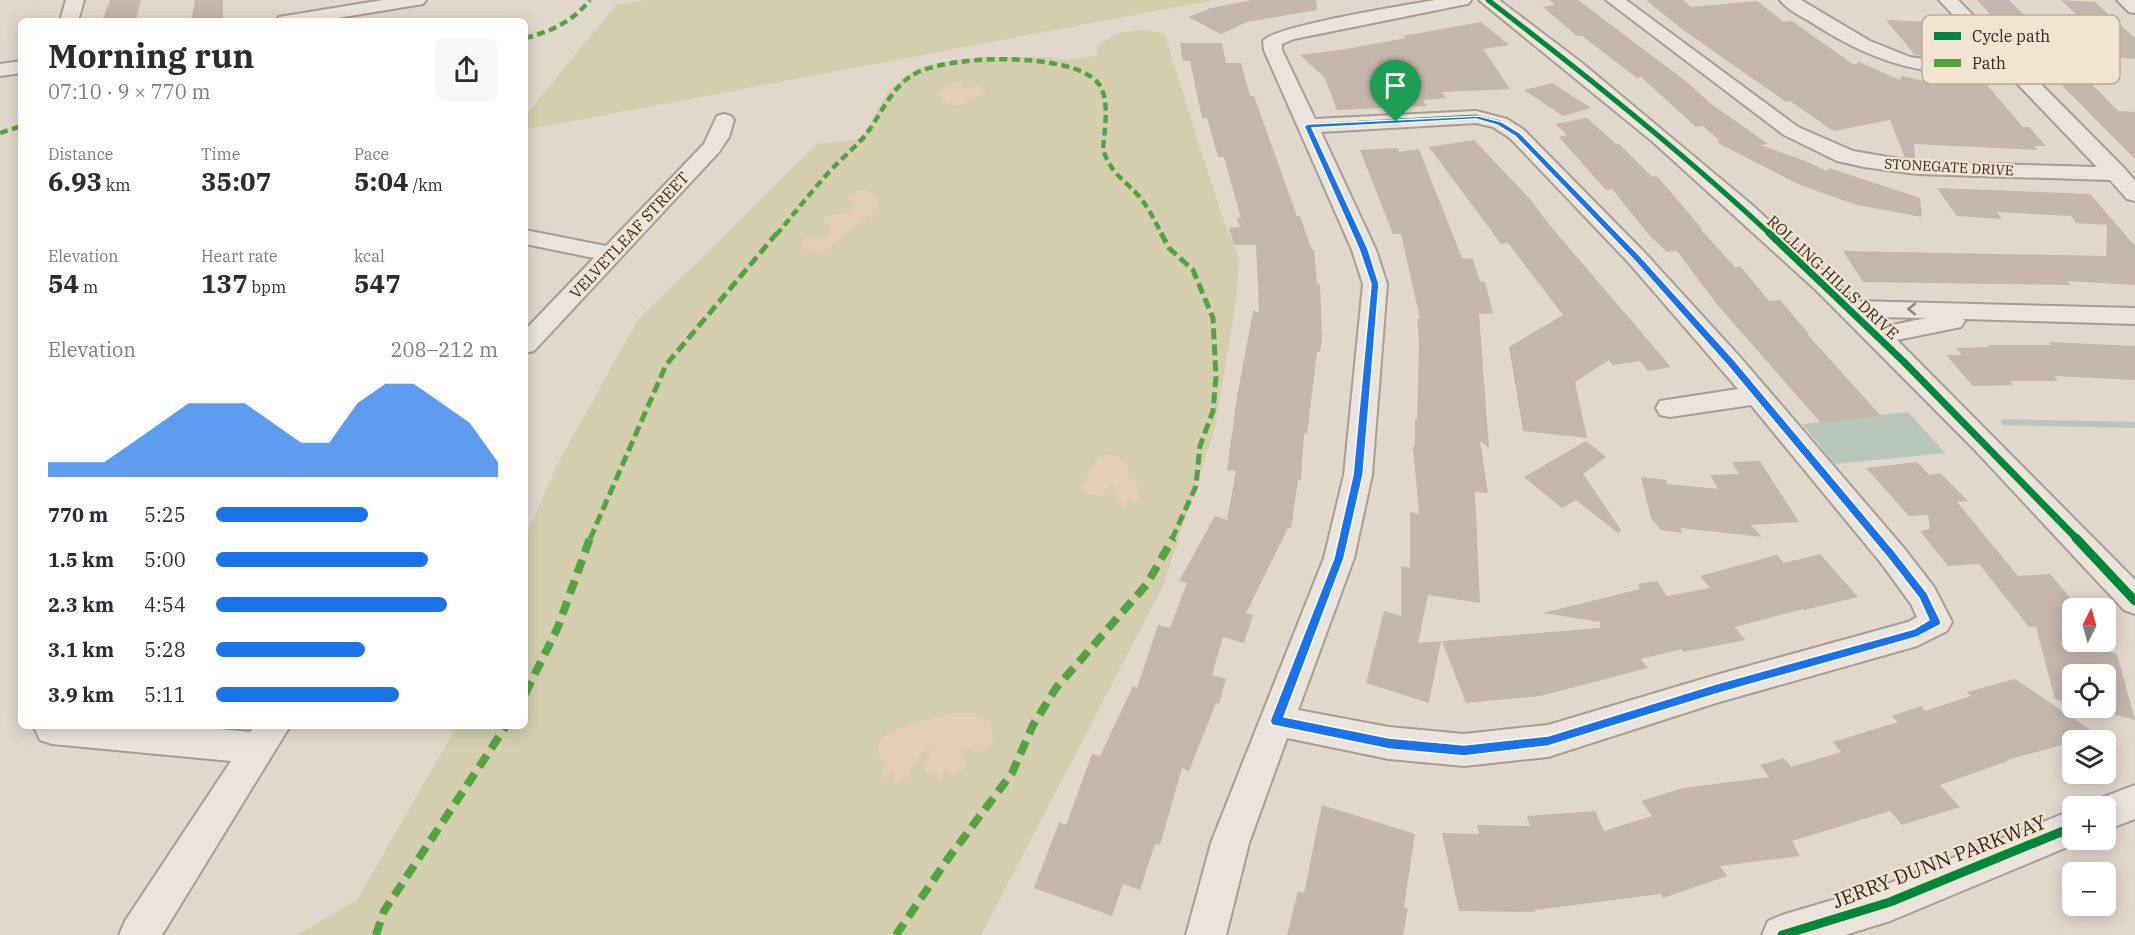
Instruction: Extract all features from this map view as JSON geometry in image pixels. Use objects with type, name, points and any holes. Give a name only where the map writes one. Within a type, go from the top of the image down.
[{"type":"street","points":[[70,18],[75,0]]},
{"type":"street","points":[[296,13],[386,7],[417,0]]},
{"type":"street","points":[[1206,935],[1230,843],[1339,558],[1358,475],[1375,284],[1364,249],[1273,50],[1272,41],[1289,34],[1462,0]]},
{"type":"street","name":"ROLLING HILLS DRIVE","points":[[1488,0],[1528,29],[1683,154],[1877,336],[2066,526],[2135,601]]},
{"type":"street","name":"STONEGATE DRIVE","points":[[1615,0],[1791,131],[1845,156],[1864,161],[1917,168],[2117,174]]},
{"type":"street","points":[[1789,0],[1867,48],[1890,58],[1922,64]]},
{"type":"street","points":[[1948,0],[1963,15]]},
{"type":"street","points":[[2126,0],[2135,8]]},
{"type":"street","points":[[0,70],[18,67]]},
{"type":"street","points":[[2031,84],[2135,194]]},
{"type":"street","points":[[1276,721],[1389,743],[1464,750],[1548,741],[1716,689],[1917,633],[1936,622],[1923,596],[1892,555],[1758,395],[1637,258],[1517,134],[1500,123],[1476,117],[1308,126]]},
{"type":"street","name":"VELVETLEAF STREET","points":[[528,342],[712,148],[719,137],[724,120]]},
{"type":"street","points":[[528,238],[611,254]]},
{"type":"street","points":[[1848,309],[1939,309],[1971,313],[2135,316]]},
{"type":"street","points":[[1877,336],[1951,322],[1971,313]]},
{"type":"street","points":[[1670,408],[1758,395]]},
{"type":"street","points":[[52,729],[266,737]]},
{"type":"street","points":[[139,935],[266,737]]},
{"type":"street","points":[[2116,809],[2135,802]]},
{"type":"street","name":"JERRY DUNN PARKWAY","points":[[1782,935],[1890,902],[2062,832]]},
{"type":"shaded area","points":[[647,0],[1214,0],[528,129],[528,112],[616,5]]},
{"type":"shaded area","points":[[1141,30],[1155,31],[1165,36],[1220,210],[1239,259],[1236,301],[1215,428],[1163,586],[981,935],[297,935],[357,900],[455,729],[528,729],[528,531],[557,465],[637,321],[817,144],[862,139],[888,91],[917,68],[982,57],[1051,57],[1064,60],[1096,56],[1099,44],[1119,33]]},
{"type":"shaded area","points":[[1908,412],[1945,453],[1835,464],[1802,424]]},
{"type":"sand","points":[[953,82],[962,83],[965,89],[977,86],[985,89],[986,92],[957,106],[946,104],[937,94],[945,85],[952,85]]},
{"type":"sand","points":[[858,191],[869,191],[877,196],[876,207],[868,216],[828,250],[816,253],[802,247],[802,241],[808,238],[828,236],[830,229],[823,221],[829,215],[850,214],[853,204],[847,199],[848,196]]},
{"type":"sand","points":[[1109,454],[1123,459],[1128,464],[1128,475],[1138,486],[1139,500],[1135,504],[1128,499],[1123,508],[1116,500],[1113,485],[1109,485],[1104,496],[1086,495],[1081,489],[1086,476],[1099,456]]},
{"type":"sand","points":[[956,713],[974,713],[991,723],[992,744],[977,752],[964,747],[962,752],[966,760],[964,767],[952,776],[945,769],[939,780],[924,767],[934,746],[921,753],[916,766],[909,766],[911,775],[894,785],[896,772],[891,772],[887,781],[882,772],[887,763],[878,755],[880,741],[883,737],[907,726]]},
{"type":"building","points":[[110,0],[141,0],[137,18],[103,18]]},
{"type":"building","points":[[195,0],[223,0],[223,18],[192,18]]},
{"type":"building","points":[[1252,0],[1316,0],[1317,10],[1247,22],[1221,34],[1188,17],[1211,8]]},
{"type":"building","points":[[1549,0],[1578,0],[1687,82],[1710,103],[1768,144],[1760,145],[1827,171],[1829,168],[1920,198],[1922,217],[1857,205],[1800,185],[1718,143],[1719,140],[1703,126],[1696,127],[1641,77],[1637,78],[1582,36],[1577,36],[1543,7],[1555,5]]},
{"type":"building","points":[[1646,0],[1683,0],[1691,7],[1757,1],[1784,22],[1792,21],[1854,65],[1859,62],[1900,80],[1901,76],[1922,81],[1922,84],[1986,84],[2023,127],[2029,127],[2046,146],[2034,146],[2038,150],[1914,144],[1915,159],[1905,158],[1890,120],[1833,131],[1790,101],[1786,102],[1683,30]]},
{"type":"building","points":[[1977,0],[2009,0],[2024,15],[1991,15]]},
{"type":"building","points":[[2061,0],[2095,2],[2109,15],[2077,15]]},
{"type":"building","points":[[1886,20],[1922,22],[1922,56],[1915,55]]},
{"type":"building","points":[[1481,22],[1509,45],[1483,49],[1510,89],[1442,92],[1446,98],[1423,100],[1427,106],[1337,110],[1325,78],[1300,55],[1346,49]]},
{"type":"building","points":[[2120,24],[2135,38],[2135,59],[2120,56]]},
{"type":"building","points":[[1180,43],[1222,43],[1226,63],[1241,63],[1250,96],[1254,96],[1297,216],[1300,216],[1312,250],[1314,250],[1317,284],[1320,284],[1322,337],[1320,352],[1317,352],[1307,434],[1304,433],[1301,480],[1298,480],[1291,528],[1288,528],[1246,613],[1253,615],[1244,643],[1223,637],[1212,675],[1226,679],[1219,704],[1216,703],[1189,771],[1182,768],[1160,845],[1155,844],[1140,890],[1123,884],[1112,916],[1034,888],[1059,822],[1066,825],[1092,754],[1100,756],[1133,686],[1137,688],[1158,625],[1170,628],[1187,583],[1179,581],[1215,516],[1227,520],[1236,471],[1227,470],[1237,397],[1253,311],[1259,312],[1256,245],[1234,245],[1229,228],[1240,227],[1237,218],[1241,218],[1224,157],[1218,157],[1207,118],[1202,118],[1190,61],[1183,61]]},
{"type":"building","points":[[1552,83],[1591,108],[1563,116],[1524,90]]},
{"type":"building","points":[[2061,84],[2091,84],[2118,111],[2135,112],[2135,159]]},
{"type":"building","points":[[1587,118],[1616,144],[1619,144],[1652,177],[1657,176],[1703,230],[1701,230],[1735,267],[1741,267],[1769,301],[1780,300],[1809,334],[1807,334],[1881,416],[1821,423],[1715,302],[1677,251],[1667,252],[1649,235],[1612,189],[1606,190],[1559,137],[1567,135],[1555,124]]},
{"type":"building","points":[[1474,140],[1530,199],[1671,367],[1648,371],[1640,361],[1613,365],[1609,360],[1575,382],[1587,438],[1523,431],[1509,347],[1563,315],[1508,243],[1501,244],[1429,147]]},
{"type":"building","points":[[1398,148],[1399,152],[1419,149],[1462,258],[1473,259],[1480,281],[1485,282],[1493,313],[1479,314],[1489,448],[1480,441],[1488,493],[1475,492],[1480,603],[1428,595],[1418,643],[1441,641],[1429,703],[1366,683],[1384,611],[1401,616],[1401,566],[1410,568],[1410,512],[1419,514],[1413,446],[1415,446],[1415,419],[1417,419],[1419,340],[1417,319],[1420,319],[1401,234],[1393,234],[1360,150]]},
{"type":"building","points":[[1937,188],[2090,194],[2135,246],[2135,285],[2067,281],[2071,285],[1863,282],[1843,251],[2106,256],[2107,225],[2076,223],[2071,216],[1997,212],[2002,219],[1957,216]]},
{"type":"building","points":[[2049,342],[2135,346],[2135,380],[2054,376],[2058,381],[2010,381],[2013,385],[1973,386],[1946,355],[1962,355],[1956,348],[1989,347],[1988,345],[2052,345]]},
{"type":"building","points":[[1586,441],[1606,457],[1583,474],[1621,530],[1618,533],[1576,500],[1562,508],[1524,477]]},
{"type":"building","points":[[1760,461],[1799,522],[1751,525],[1762,537],[1681,528],[1682,533],[1661,530],[1651,518],[1641,477],[1666,480],[1667,484],[1718,489],[1710,475],[1739,474],[1732,462]]},
{"type":"building","points":[[1917,462],[1929,475],[1940,473],[1968,501],[1957,502],[2018,576],[2050,574],[2070,598],[2062,598],[2062,652],[2117,654],[2135,720],[2116,715],[2116,664],[2062,664],[2062,701],[2055,699],[2036,627],[2029,627],[1979,564],[1948,566],[1920,531],[1930,529],[1928,515],[1909,516],[1866,468]]},
{"type":"building","points":[[1820,554],[1858,597],[1735,627],[1745,640],[1683,652],[1682,649],[1641,659],[1648,668],[1540,696],[1466,703],[1442,641],[1600,628],[1600,622],[1543,613],[1640,589],[1638,584],[1657,581],[1667,596],[1710,588],[1700,576],[1777,555],[1784,563]]},
{"type":"building","points":[[2015,679],[2062,711],[2062,718],[2073,718],[2091,730],[2062,730],[2062,745],[2007,760],[1940,785],[1960,807],[1902,825],[1890,811],[1792,841],[1800,856],[1720,866],[1727,876],[1663,898],[1661,894],[1535,910],[1535,912],[1459,911],[1442,833],[1479,834],[1477,825],[1530,826],[1527,816],[1595,811],[1604,831],[1652,816],[1641,801],[1683,788],[1769,777],[1760,765],[1784,758],[1791,767],[1841,752],[1833,742],[1898,722],[1892,716],[1921,706],[1925,711],[1971,696],[1967,692]]},
{"type":"building","points":[[1322,805],[1415,834],[1404,907],[1408,908],[1403,935],[1287,935],[1298,891],[1304,893]]},
{"type":"waterway","points":[[2004,422],[2135,425]]},
{"type":"marked path","points":[[528,37],[561,25],[577,14],[590,0]]},
{"type":"marked path","points":[[528,688],[558,627],[589,541],[666,365],[831,170],[866,135],[897,88],[912,75],[937,66],[986,60],[1034,59],[1087,73],[1099,84],[1105,96],[1103,150],[1106,158],[1118,178],[1137,194],[1150,211],[1169,248],[1193,270],[1213,318],[1216,377],[1213,411],[1200,446],[1196,486],[1177,531],[1147,584],[1056,688],[1033,725],[1012,773],[947,860],[896,935]]},
{"type":"marked path","points":[[0,133],[18,127]]},
{"type":"marked path","points":[[376,935],[384,911],[504,729]]},
{"type":"cycle path","points":[[1488,0],[1576,67],[1661,137],[1825,285],[1982,441],[2135,601]]},
{"type":"cycle path","points":[[1276,721],[1389,743],[1464,750],[1548,741],[1716,689],[1917,633],[1936,622],[1923,596],[1892,555],[1731,363],[1637,258],[1517,134],[1500,123],[1476,117],[1308,126]]},
{"type":"cycle path","points":[[1782,935],[1890,902],[2062,832]]},
{"type":"route","points":[[1476,117],[1500,123],[1517,134],[1637,258],[1731,363],[1892,555],[1923,596],[1936,622],[1917,633],[1716,689],[1548,741],[1464,750],[1389,743],[1276,721],[1339,558],[1358,475],[1375,284],[1364,249],[1308,126],[1396,122],[1476,117]]}]
